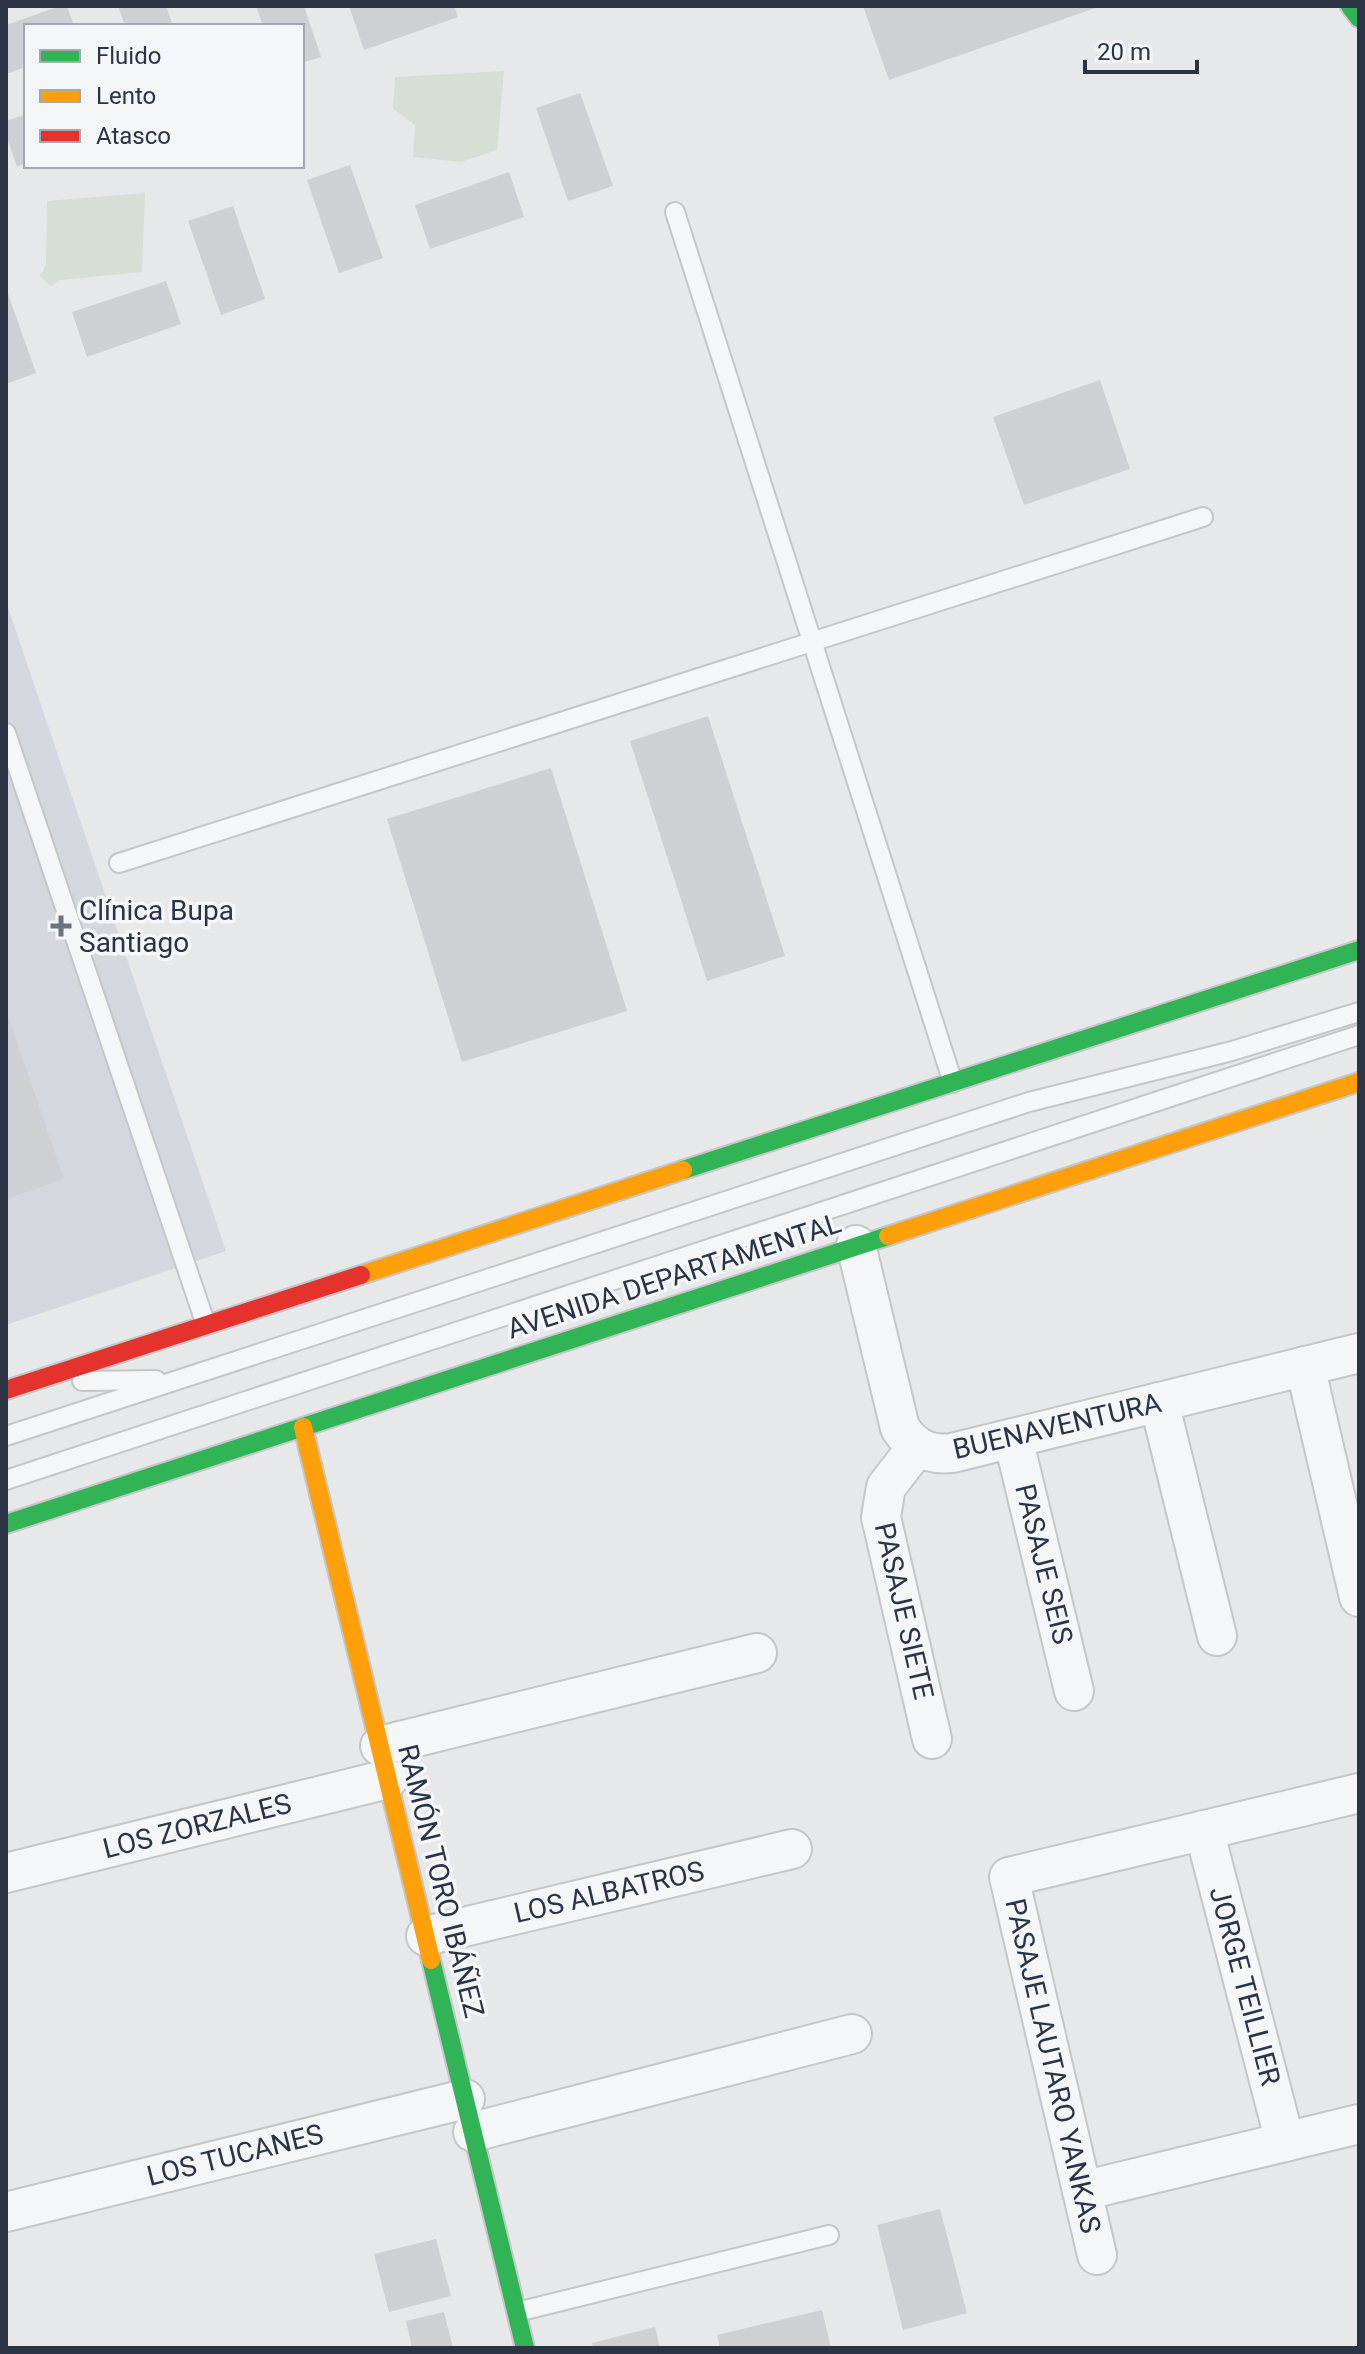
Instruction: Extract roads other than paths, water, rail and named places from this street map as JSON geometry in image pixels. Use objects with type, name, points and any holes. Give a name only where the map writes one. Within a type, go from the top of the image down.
[{"type":"main road","points":[[1350,6],[1359,18]]},
{"type":"main road","points":[[6,1390],[1359,950]]},
{"type":"main road","name":"AVENIDA DEPARTAMENTAL","points":[[6,1524],[1359,1082]]},
{"type":"main road","name":"RAMÓN TORO IBÁÑEZ","points":[[303,1427],[525,2348]]},
{"type":"street","name":"BUENAVENTURA","points":[[856,1245],[895,1416],[900,1428],[917,1447],[939,1454],[1359,1353]]},
{"type":"street","points":[[1305,1366],[1359,1597]]},
{"type":"street","points":[[1159,1402],[1217,1636]]},
{"type":"street","name":"PASAJE SEIS","points":[[1013,1438],[1074,1691]]},
{"type":"street","name":"PASAJE SIETE","points":[[917,1447],[886,1487],[881,1517],[932,1739]]},
{"type":"street","name":"LOS ZORZALES","points":[[6,1873],[757,1653]]},
{"type":"street","points":[[1204,1830],[1359,1793]]},
{"type":"street","name":"PASAJE LAUTARO YANKAS","points":[[1097,2255],[1009,1877],[1204,1830]]},
{"type":"street","name":"JORGE TEILLIER","points":[[1204,1830],[1285,2142]]},
{"type":"street","name":"LOS ALBATROS","points":[[426,1936],[792,1849]]},
{"type":"street","name":"LOS TUCANES","points":[[6,2212],[852,2034]]},
{"type":"street","points":[[1082,2191],[1359,2124]]},
{"type":"lane","points":[[675,212],[953,1083]]},
{"type":"lane","points":[[119,863],[1203,517]]},
{"type":"lane","points":[[6,733],[206,1326]]},
{"type":"lane","points":[[6,1436],[1029,1102],[1232,1051],[1359,1012]]},
{"type":"lane","points":[[6,1480],[1359,1035]]},
{"type":"lane","points":[[6,1398],[29,1383],[175,1379]]},
{"type":"lane","points":[[516,2312],[829,2235]]},
{"type":"place","name":"Clínica Bupa Santiago","points":[[61,926]]}]
